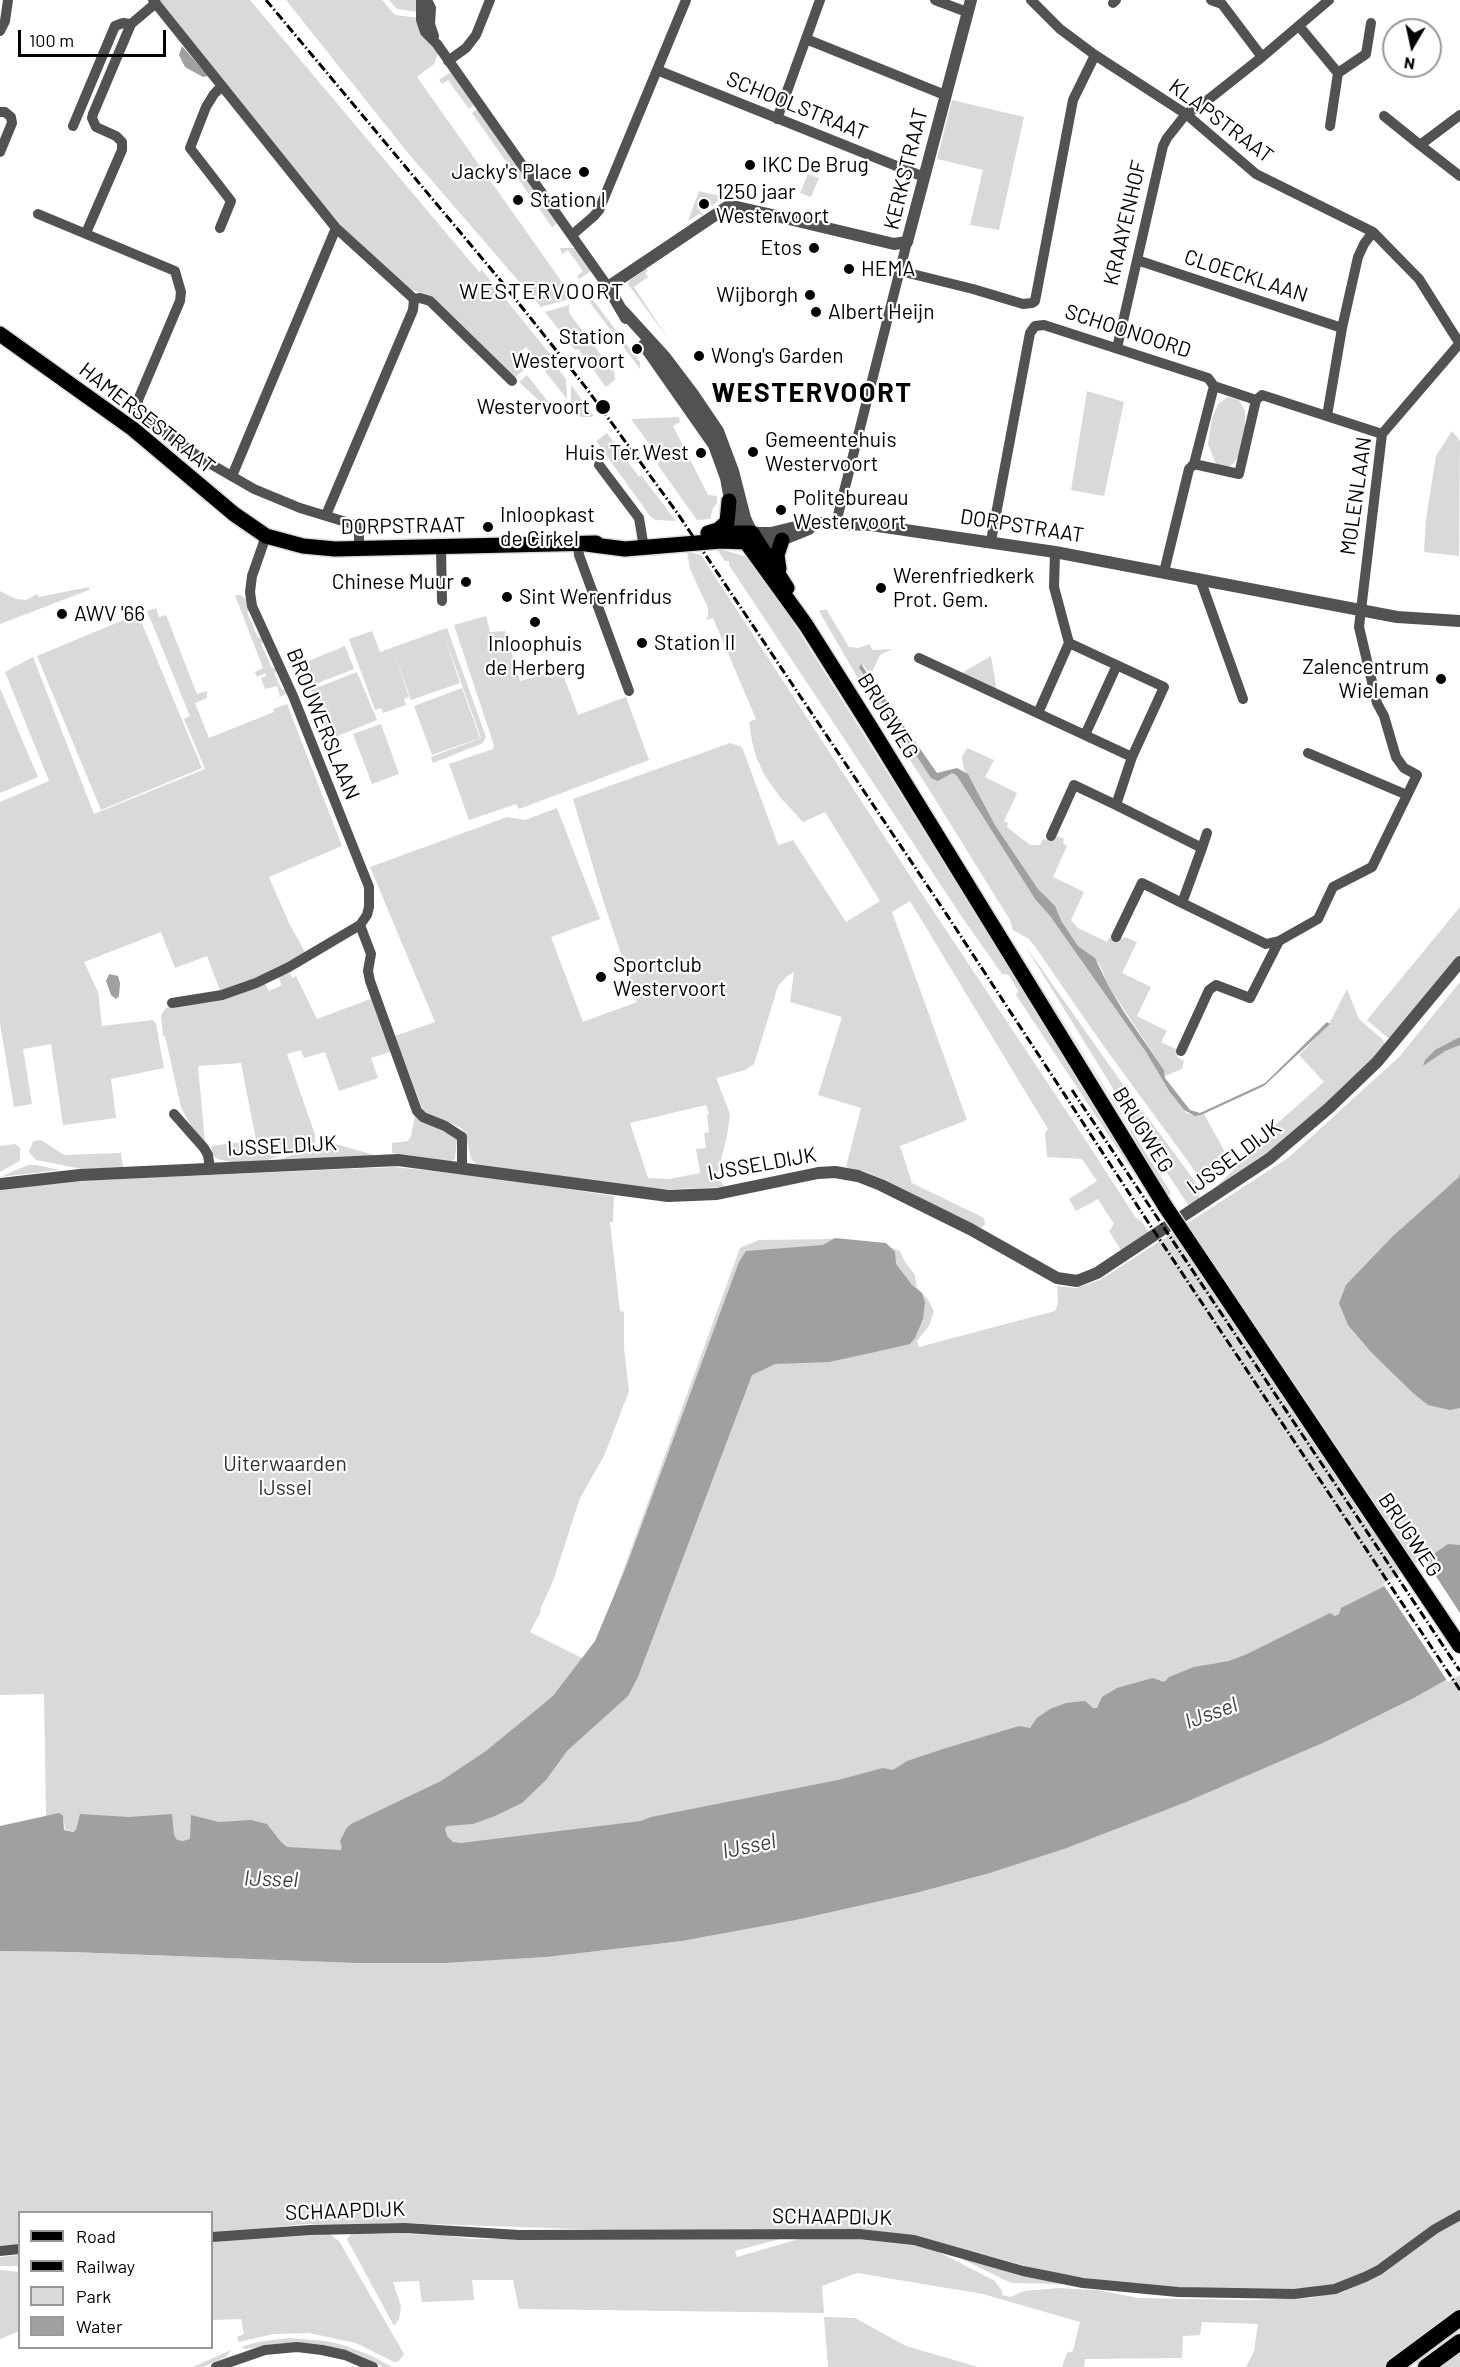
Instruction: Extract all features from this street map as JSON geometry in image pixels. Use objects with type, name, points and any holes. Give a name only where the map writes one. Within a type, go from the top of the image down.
[{"type":"highway","points":[[1394,2367],[1460,2318]]},
{"type":"highway","points":[[1426,2367],[1460,2342]]},
{"type":"main road","name":"HAMERSESTRAAT","points":[[0,334],[133,429],[234,514],[266,536]]},
{"type":"main road","points":[[707,538],[727,522],[729,501]]},
{"type":"main road","name":"DORPSTRAAT","points":[[266,536],[311,547],[359,549],[582,544],[625,549],[643,543],[707,538],[750,538]]},
{"type":"main road","points":[[707,538],[740,551],[762,567]]},
{"type":"main road","name":"BRUGWEG","points":[[750,538],[762,567],[806,625]]},
{"type":"main road","name":"BRUGWEG","points":[[750,538],[781,575],[806,625],[1165,1206],[1460,1646]]},
{"type":"main road","points":[[781,575],[777,555],[782,540]]},
{"type":"street","points":[[0,31],[5,21],[8,0]]},
{"type":"street","points":[[422,0],[422,25],[572,235],[608,287],[628,322],[711,439],[722,461],[729,501],[750,538]]},
{"type":"street","points":[[427,0],[430,8],[430,24],[437,44]]},
{"type":"street","points":[[448,61],[466,48],[476,35],[490,0]]},
{"type":"street","points":[[572,235],[599,210],[686,0]]},
{"type":"street","points":[[777,119],[820,0]]},
{"type":"street","points":[[935,0],[969,6]]},
{"type":"street","name":"KLAPSTRAAT","points":[[1031,0],[1060,29],[1095,55],[1186,114],[1256,174],[1373,232],[1419,279],[1460,344]]},
{"type":"street","points":[[1211,0],[1222,4],[1262,57]]},
{"type":"street","points":[[1186,114],[1209,99],[1262,57],[1329,0]]},
{"type":"street","points":[[38,214],[86,233],[122,150],[122,142],[117,136],[96,127],[93,114],[131,24],[155,2],[336,228],[414,299],[415,306],[326,515]]},
{"type":"street","name":"KERKSTRAAT","points":[[836,523],[969,6]]},
{"type":"street","points":[[93,120],[74,122],[115,26],[123,23],[131,24]]},
{"type":"street","points":[[1330,126],[1338,73],[1366,54],[1371,23]]},
{"type":"street","points":[[1299,26],[1338,73]]},
{"type":"street","points":[[806,39],[945,95]]},
{"type":"street","points":[[900,271],[1023,304],[1032,303],[1036,297],[1073,100],[1095,55]]},
{"type":"street","name":"SCHOOLSTRAAT","points":[[657,70],[924,177]]},
{"type":"street","points":[[220,228],[231,201],[190,148],[206,107],[222,86]]},
{"type":"street","points":[[0,112],[5,112],[11,117],[12,123],[0,152]]},
{"type":"street","name":"KRAAYENHOF","points":[[1117,348],[1163,146],[1186,114]]},
{"type":"street","points":[[1420,145],[1460,115]]},
{"type":"street","points":[[1384,116],[1460,176]]},
{"type":"street","points":[[608,287],[727,207],[737,207],[894,244],[907,242]]},
{"type":"street","points":[[232,476],[336,228]]},
{"type":"street","points":[[1327,416],[1342,328],[1358,257],[1373,232]]},
{"type":"street","name":"HAMERSESTRAAT","points":[[86,233],[175,271],[181,292],[180,301],[138,400],[138,411],[146,420],[232,476],[280,500],[356,525],[359,530],[359,549]]},
{"type":"street","name":"CLOECKLAAN","points":[[1137,260],[1342,328]]},
{"type":"street","points":[[414,299],[430,301],[512,381]]},
{"type":"street","points":[[623,311],[665,357],[718,431],[733,471],[750,538]]},
{"type":"street","name":"SCHOONOORD","points":[[991,541],[1030,333],[1035,326],[1044,325],[1117,348],[1256,400],[1262,395],[1382,434]]},
{"type":"street","name":"MOLENLAAN","points":[[1407,795],[1417,775],[1404,768],[1396,757],[1384,716],[1377,703],[1359,627],[1382,434],[1460,344]]},
{"type":"street","points":[[1164,572],[1189,469],[1194,465],[1211,382]]},
{"type":"street","points":[[1194,465],[1239,474],[1256,400]]},
{"type":"street","points":[[599,465],[637,515],[643,543]]},
{"type":"street","name":"DORPSTRAAT","points":[[750,538],[770,544],[804,530],[836,523]]},
{"type":"street","name":"DORPSTRAAT","points":[[750,538],[803,524],[871,525],[991,541],[1361,610],[1427,620],[1460,621]]},
{"type":"street","name":"BROUWERSLAAN","points":[[266,536],[252,576],[251,600],[293,696],[369,887],[369,907],[360,925]]},
{"type":"street","points":[[582,544],[579,555],[629,691]]},
{"type":"street","points":[[441,547],[442,601]]},
{"type":"street","points":[[1038,713],[1069,643],[1054,586],[1054,552]]},
{"type":"street","points":[[1200,579],[1243,699]]},
{"type":"street","points":[[1069,643],[1164,687],[1132,757],[1116,805]]},
{"type":"street","points":[[920,658],[1132,757]]},
{"type":"street","points":[[1085,735],[1117,665]]},
{"type":"street","points":[[1116,938],[1142,884],[1266,944],[1279,941],[1318,919],[1333,887],[1372,867],[1407,795],[1308,753]]},
{"type":"street","points":[[1051,836],[1074,785],[1202,848]]},
{"type":"street","points":[[1182,903],[1207,833]]},
{"type":"street","points":[[172,1003],[222,995],[255,983],[290,967],[360,925],[371,954],[368,971],[370,981],[417,1111],[423,1117],[445,1126],[462,1137],[462,1167]]},
{"type":"street","points":[[1181,1051],[1209,990],[1216,985],[1250,998],[1279,941]]},
{"type":"street","name":"IJSSELDIJK","points":[[0,1184],[61,1176],[398,1160],[668,1196],[717,1194],[818,1173],[835,1172],[858,1176],[882,1185],[970,1229],[1057,1278],[1077,1281],[1097,1273],[1269,1159],[1329,1108],[1377,1062],[1460,962]]},
{"type":"street","points":[[174,1114],[194,1135],[208,1155],[210,1169]]},
{"type":"street","name":"SCHAAPDIJK","points":[[213,2237],[310,2230],[405,2228],[519,2235],[859,2234],[914,2240],[1023,2271],[1083,2283],[1178,2292],[1294,2294],[1318,2293],[1335,2289],[1365,2277],[1379,2270],[1435,2229],[1460,2215]]},
{"type":"street","points":[[0,2251],[18,2249]]},
{"type":"street","points":[[216,2367],[265,2350],[297,2348],[345,2355],[373,2367]]},
{"type":"green space","points":[[159,0],[250,0],[479,272],[482,270],[558,364],[556,366],[566,379],[567,399],[526,347],[513,357],[524,370],[514,378],[429,296],[411,290],[343,228]]},
{"type":"green space","points":[[286,0],[382,0],[395,15],[419,18],[438,54],[434,64],[417,77],[564,285],[570,282],[572,284],[568,287],[569,299],[541,307],[408,153]]},
{"type":"green space","points":[[389,0],[417,0],[418,12],[397,9]]},
{"type":"green space","points":[[451,72],[474,105],[469,109],[448,80],[442,84],[439,80]]},
{"type":"green space","points":[[952,100],[1024,117],[999,230],[970,225],[983,170],[937,159]]},
{"type":"green space","points":[[477,109],[558,223],[552,227],[472,113]]},
{"type":"green space","points":[[808,174],[819,178],[811,197],[800,193]]},
{"type":"green space","points":[[699,191],[728,198],[712,206],[708,201],[698,208],[704,216],[699,214],[688,221]]},
{"type":"green space","points":[[560,248],[575,248],[591,271],[579,279],[577,276],[583,271],[568,250],[562,254]]},
{"type":"green space","points":[[646,268],[648,271],[645,273],[648,277],[634,287],[669,340],[628,284]]},
{"type":"green space","points":[[580,290],[590,296],[640,362],[640,369],[588,300],[579,294]]},
{"type":"green space","points":[[569,305],[569,313],[614,372],[615,380],[606,387],[578,349],[575,350],[545,312]]},
{"type":"green space","points":[[527,375],[553,408],[548,409],[519,382]]},
{"type":"green space","points":[[571,385],[594,416],[581,417],[571,405]]},
{"type":"green space","points":[[1087,391],[1124,402],[1104,496],[1071,490]]},
{"type":"green space","points":[[1228,397],[1239,400],[1245,411],[1245,428],[1239,455],[1228,467],[1216,464],[1208,444],[1212,418],[1218,404]]},
{"type":"green space","points":[[679,417],[680,422],[673,426],[708,495],[717,496],[717,503],[710,519],[697,520],[657,464],[661,460],[631,419]]},
{"type":"green space","points":[[1452,431],[1460,441],[1459,556],[1424,552],[1426,519],[1436,456]]},
{"type":"green space","points":[[607,433],[639,477],[641,475],[676,521],[656,520],[650,516],[596,441]]},
{"type":"green space","points":[[716,548],[744,556],[759,568],[1161,1209],[1158,1210],[1016,995],[1018,991],[1009,975],[1002,974],[964,920],[729,565],[729,561],[725,561]]},
{"type":"green space","points":[[687,552],[701,555],[1136,1218],[1142,1222],[1149,1233],[1122,1252],[1109,1231],[1114,1224],[1098,1199],[1076,1211],[1069,1199],[1097,1181],[1082,1159],[1047,1157],[1045,1133],[1048,1129],[910,901],[892,912],[967,1120],[900,1146],[912,1183],[984,1218],[985,1225],[979,1229],[886,1180],[846,1167],[861,1108],[818,1095],[842,1017],[790,1002],[794,972],[778,986],[754,1064],[745,1070],[716,1078],[730,1114],[717,1175],[724,1187],[652,1190],[476,1164],[471,1159],[466,1135],[461,1128],[423,1111],[395,1036],[435,1022],[370,867],[507,817],[525,820],[557,808],[600,919],[551,937],[583,1022],[637,1002],[573,799],[730,743],[742,747],[778,845],[793,840],[846,922],[880,901],[825,812],[803,822],[780,797],[765,776],[756,757],[749,722],[756,719],[713,618],[706,620],[708,608],[690,569]],"holes":[[[706,1105],[709,1113],[707,1115],[709,1132],[704,1133],[706,1148],[696,1149],[700,1173],[669,1179],[648,1178],[630,1123]]]},
{"type":"green space","points":[[89,587],[89,590],[0,624],[0,591],[16,599],[26,600],[37,594],[39,597]]},
{"type":"green space","points":[[235,595],[246,599],[250,610],[247,612],[258,638],[262,637],[264,642],[261,644],[272,668],[275,667],[277,672],[274,673],[282,690],[285,689],[286,694],[270,701],[280,696],[277,686],[265,689],[261,678],[266,676],[265,673],[257,677],[255,672],[263,668]]},
{"type":"green space","points":[[156,608],[159,617],[166,615],[197,694],[207,691],[207,698],[195,703],[209,738],[274,712],[273,709],[287,704],[342,846],[269,877],[289,923],[306,954],[263,977],[221,993],[207,956],[175,968],[161,932],[84,962],[98,992],[102,1026],[153,1020],[156,1024],[164,1068],[111,1079],[116,1118],[63,1125],[51,1044],[23,1049],[32,1104],[14,1107],[0,1024],[0,802],[49,781],[5,672],[33,657],[94,814],[205,769],[184,719],[190,716],[147,611]]},
{"type":"green space","points":[[826,609],[849,647],[858,648],[870,644],[872,650],[892,649],[880,655],[871,675],[863,665],[859,669],[904,736],[941,778],[952,773],[957,776],[1035,899],[1050,916],[1146,1052],[1169,1091],[1186,1113],[1198,1116],[1204,1114],[1231,1163],[1211,1184],[1207,1185],[1203,1182],[1029,939],[1013,930],[1010,920],[871,701],[819,611]]},
{"type":"green space","points":[[138,614],[202,768],[101,810],[37,656]]},
{"type":"green space","points":[[486,616],[490,632],[505,631],[520,681],[561,669],[578,715],[626,697],[649,760],[519,809],[516,804],[469,820],[449,764],[493,749],[494,745],[454,625]]},
{"type":"green space","points":[[447,628],[486,737],[483,743],[433,763],[431,757],[481,738],[443,632],[460,683],[411,700],[393,650],[409,697],[404,699],[406,705],[383,713],[381,708],[375,710],[349,639],[372,631],[380,652]]},
{"type":"green space","points":[[345,646],[354,669],[310,686],[301,664]]},
{"type":"green space","points":[[991,656],[997,692],[960,674]]},
{"type":"green space","points":[[357,672],[377,720],[330,739],[311,690]]},
{"type":"green space","points":[[0,688],[38,777],[0,793]]},
{"type":"green space","points":[[462,688],[480,738],[432,755],[414,706]]},
{"type":"green space","points":[[867,709],[1171,1193],[1168,1196],[1163,1193],[1129,1128]]},
{"type":"green space","points":[[381,724],[399,774],[372,784],[353,734]]},
{"type":"green space","points":[[967,748],[994,760],[985,777],[1017,793],[1004,821],[1008,823],[1007,827],[1030,845],[1040,845],[1043,839],[1058,836],[1064,839],[1063,843],[1067,846],[1053,877],[1084,892],[1071,920],[1078,928],[1107,942],[1109,938],[1116,941],[1125,937],[1137,942],[1122,973],[1151,987],[1137,1016],[1167,1031],[1161,1042],[1180,1051],[1177,1057],[1184,1061],[1182,1069],[1165,1076],[1164,1070],[1108,985],[1100,965],[1078,946],[1059,914],[1038,889],[995,825],[964,770],[962,757]]},
{"type":"green space","points":[[1460,907],[1460,956],[1393,1038],[1388,1038],[1367,1020]]},
{"type":"green space","points":[[1024,944],[1200,1188],[1199,1199],[1189,1206],[1143,1137]]},
{"type":"green space","points":[[290,973],[292,978],[296,976],[317,1019],[373,998],[393,1051],[371,1058],[378,1078],[339,1091],[325,1052],[304,1058],[301,1050],[287,1054],[315,1135],[315,1143],[259,1163],[240,1164],[217,1159],[212,1154],[211,1146],[256,1140],[241,1063],[198,1066],[205,1142],[202,1141],[181,1107],[165,1036],[163,1036],[161,1015],[166,1008],[174,1005],[264,981],[269,991],[282,985],[278,977]]},
{"type":"green space","name":"Uiterwaarden IJssel","points":[[1460,982],[1460,1547],[1339,1614],[1250,1655],[1174,1680],[1104,1712],[905,1772],[534,1844],[335,1850],[180,1843],[70,1831],[65,1829],[64,1821],[61,1819],[46,1816],[44,1694],[0,1695],[0,1188],[26,1183],[394,1167],[480,1176],[614,1196],[613,1222],[610,1222],[620,1311],[624,1312],[624,1348],[629,1391],[604,1456],[580,1498],[553,1581],[530,1632],[588,1661],[598,1640],[740,1248],[759,1240],[832,1239],[883,1244],[900,1251],[915,1275],[917,1288],[927,1298],[934,1311],[929,1326],[917,1341],[919,1347],[1055,1311],[1058,1303],[1057,1286],[1076,1288],[1100,1280],[1288,1158],[1399,1057]]},
{"type":"green space","points":[[1347,989],[1359,1019],[1383,1040],[1385,1045],[1360,1075],[1275,1149],[1215,1188],[1273,1131],[1274,1126],[1324,1082],[1299,1055],[1329,1024]]},
{"type":"green space","points":[[415,1115],[457,1139],[455,1159],[451,1161],[392,1153],[392,1143],[408,1141]]},
{"type":"green space","points":[[41,1140],[64,1155],[121,1153],[123,1167],[82,1169],[36,1160],[29,1152],[33,1141]]},
{"type":"green space","points":[[328,1143],[374,1155],[371,1157],[282,1161],[281,1159]]},
{"type":"green space","points":[[15,1144],[20,1148],[20,1161],[0,1172],[0,1146]]},
{"type":"green space","points":[[28,1165],[36,1165],[60,1170],[0,1177]]},
{"type":"green space","points":[[1460,1672],[1460,2210],[1367,2272],[1336,2284],[1287,2291],[1148,2287],[1052,2273],[908,2234],[606,2230],[402,2223],[305,2224],[213,2234],[213,2211],[18,2211],[18,2245],[0,2246],[0,1951],[355,1963],[446,1963],[547,1957],[682,1941],[796,1920],[916,1893],[990,1873],[1067,1848],[1184,1803],[1325,1742],[1414,1698]]},
{"type":"green space","points":[[1460,2219],[1460,2313],[1386,2367],[1246,2367],[1254,2351],[1258,2324],[1202,2322],[1200,2335],[1183,2336],[1182,2358],[1085,2359],[1084,2367],[1062,2367],[1067,2353],[1073,2351],[1080,2322],[983,2294],[857,2273],[822,2286],[824,2313],[519,2309],[513,2280],[472,2280],[474,2300],[422,2302],[419,2281],[393,2282],[401,2306],[399,2319],[394,2326],[347,2239],[352,2233],[440,2235],[474,2239],[780,2239],[735,2251],[737,2257],[799,2239],[884,2239],[933,2249],[995,2281],[1002,2295],[1010,2297],[1024,2291],[1059,2288],[1097,2290],[1138,2298],[1251,2300],[1310,2298],[1343,2292],[1369,2280]]},
{"type":"green space","points":[[330,2234],[339,2241],[404,2354],[398,2362],[394,2362],[356,2343],[309,2333],[273,2334],[239,2342],[237,2337],[244,2334],[241,2319],[213,2320],[213,2241]]},
{"type":"green space","points":[[18,2255],[18,2266],[0,2266],[0,2257]]},
{"type":"green space","points":[[954,2255],[1066,2284],[1011,2283]]},
{"type":"green space","points":[[0,2270],[18,2272],[18,2332],[0,2339]]},
{"type":"green space","points":[[824,2317],[855,2318],[906,2346],[978,2367],[828,2367]]},
{"type":"green space","points":[[289,2338],[343,2345],[372,2356],[392,2367],[383,2367],[357,2354],[322,2345],[284,2343],[246,2349],[241,2347]]},
{"type":"green space","points":[[231,2350],[226,2357],[203,2367],[193,2367]]},
{"type":"green space","points":[[1460,2351],[1460,2367],[1440,2367]]},
{"type":"water","points":[[182,46],[208,76],[203,77],[185,67],[179,55]]},
{"type":"water","points":[[861,664],[937,773],[957,768],[968,774],[995,825],[1038,889],[1055,906],[1062,922],[1078,946],[1095,958],[1124,1012],[1164,1070],[1165,1078],[1190,1110],[1200,1113],[1265,1083],[1327,1022],[1330,1024],[1264,1086],[1201,1115],[1195,1116],[1184,1110],[1050,916],[1035,899],[957,776],[952,773],[938,781],[931,778],[859,668]]},
{"type":"water","points":[[109,974],[118,976],[120,983],[119,996],[116,999],[111,995],[106,981]]},
{"type":"water","points":[[1460,1037],[1460,1045],[1445,1051],[1423,1066],[1425,1060],[1435,1050]]},
{"type":"water","points":[[1460,1173],[1460,1408],[1450,1410],[1428,1405],[1413,1393],[1371,1352],[1348,1325],[1339,1303],[1346,1285],[1393,1236],[1459,1177]]},
{"type":"water","name":"IJssel","points":[[835,1238],[886,1243],[895,1252],[896,1264],[912,1285],[922,1293],[925,1302],[923,1319],[915,1338],[910,1344],[829,1362],[775,1364],[752,1375],[638,1677],[628,1696],[567,1751],[546,1780],[522,1803],[473,1824],[447,1826],[445,1829],[447,1836],[453,1842],[461,1843],[641,1821],[651,1817],[838,1780],[883,1768],[893,1770],[907,1761],[943,1749],[1019,1726],[1030,1728],[1037,1718],[1050,1709],[1066,1703],[1085,1701],[1093,1708],[1097,1708],[1102,1697],[1117,1688],[1153,1678],[1164,1682],[1169,1677],[1194,1667],[1229,1661],[1247,1654],[1330,1613],[1335,1616],[1339,1614],[1341,1608],[1393,1582],[1448,1544],[1460,1545],[1460,1672],[1414,1698],[1325,1742],[1184,1803],[1067,1848],[990,1873],[916,1893],[796,1920],[682,1941],[547,1957],[446,1963],[355,1963],[0,1951],[0,1826],[59,1813],[63,1816],[64,1830],[73,1832],[76,1830],[80,1814],[129,1817],[172,1814],[174,1835],[177,1840],[183,1841],[190,1839],[191,1815],[219,1822],[251,1820],[267,1824],[287,1847],[340,1850],[342,1848],[340,1841],[351,1824],[441,1781],[486,1751],[553,1696],[595,1641],[626,1567],[739,1262],[746,1251],[823,1245]]},
{"type":"pier","points":[[1424,1558],[1460,1613],[1460,1675],[1448,1682],[1383,1584]]},
{"type":"railway","points":[[266,0],[501,281],[587,389],[678,514],[945,912],[1146,1219],[1460,1690]]},
{"type":"railway","points":[[1072,1090],[1460,1671]]},
{"type":"place","name":"IKC De Brug","points":[[750,165]]},
{"type":"place","name":"Jacky's Place","points":[[584,172]]},
{"type":"place","name":"Station I","points":[[518,200]]},
{"type":"place","name":"1250 jaar Westervoort","points":[[704,204]]},
{"type":"place","name":"Etos","points":[[814,248]]},
{"type":"place","name":"HEMA","points":[[849,269]]},
{"type":"place","name":"Wijborgh","points":[[810,295]]},
{"type":"place","name":"Albert Heijn","points":[[816,312]]},
{"type":"place","name":"Station Westervoort","points":[[637,349]]},
{"type":"place","name":"Wong's Garden","points":[[699,356]]},
{"type":"place","name":"Westervoort","points":[[603,407]]},
{"type":"place","name":"Gemeentehuis Westervoort","points":[[753,452]]},
{"type":"place","name":"Huis Ter West","points":[[701,453]]},
{"type":"place","name":"Politebureau Westervoort","points":[[781,510]]},
{"type":"place","name":"Inloopkast de Cirkel","points":[[488,527]]},
{"type":"place","name":"Chinese Muur","points":[[466,582]]},
{"type":"place","name":"Werenfriedkerk Prot. Gem.","points":[[881,588]]},
{"type":"place","name":"Sint Werenfridus","points":[[507,597]]},
{"type":"place","name":"AWV '66","points":[[62,614]]},
{"type":"place","name":"Inloophuis de Herberg","points":[[535,622]]},
{"type":"place","name":"Station II","points":[[642,643]]},
{"type":"place","name":"Zalencentrum Wieleman","points":[[1441,679]]},
{"type":"place","name":"Sportclub Westervoort","points":[[601,977]]},
{"type":"district","name":"WESTERVOORT","points":[[542,292]]},
{"type":"district","name":"WESTERVOORT","points":[[812,393]]}]
